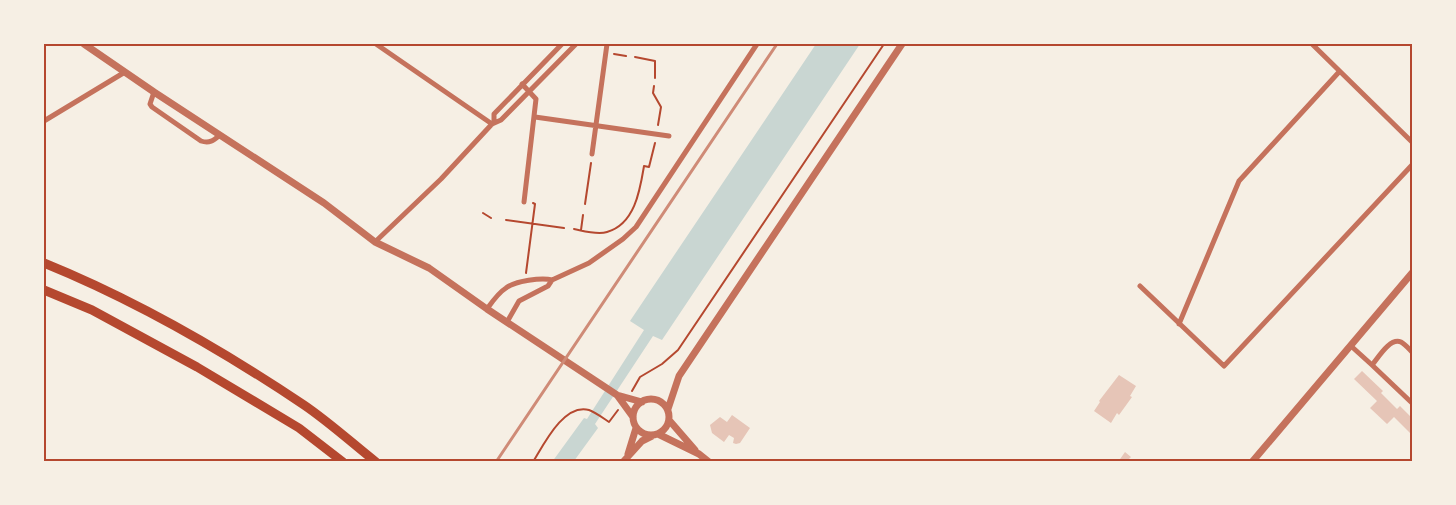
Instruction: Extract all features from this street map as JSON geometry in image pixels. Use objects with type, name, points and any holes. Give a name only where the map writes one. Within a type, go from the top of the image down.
[{"type":"highway","points":[[44,262],[97,284],[205,342],[306,406],[376,462]]},
{"type":"highway","points":[[44,291],[92,310],[197,367],[299,428],[343,462]]},
{"type":"street","points":[[84,44],[324,203],[375,242],[429,268],[617,395],[642,402]]},
{"type":"street","points":[[376,44],[493,123]]},
{"type":"street","points":[[493,123],[494,114],[562,44]]},
{"type":"street","points":[[375,242],[441,179],[493,123],[501,120],[576,44]]},
{"type":"street","points":[[592,154],[607,44]]},
{"type":"street","points":[[507,322],[519,301],[548,286],[552,280],[589,263],[636,227],[757,44]]},
{"type":"street","points":[[625,458],[642,441],[656,435],[667,426],[668,409],[679,376],[902,44]]},
{"type":"street","points":[[1312,44],[1413,142]]},
{"type":"street","points":[[44,121],[125,72]]},
{"type":"street","points":[[1179,324],[1239,181],[1339,72]]},
{"type":"street","points":[[522,84],[536,99],[524,202]]},
{"type":"street","points":[[154,92],[150,104],[152,107],[201,141],[207,143],[220,135]]},
{"type":"street","points":[[535,117],[669,136]]},
{"type":"street","points":[[1140,286],[1224,366],[1413,165]]},
{"type":"street","points":[[1252,462],[1413,273]]},
{"type":"street","points":[[487,309],[509,286],[544,278],[552,280]]},
{"type":"street","points":[[1372,365],[1391,343],[1396,341],[1402,342],[1413,352]]},
{"type":"street","points":[[1351,345],[1413,403]]},
{"type":"street","points":[[617,395],[633,417],[636,428],[625,458]]},
{"type":"street","points":[[633,417],[634,411],[647,399],[659,401],[668,409]]},
{"type":"street","points":[[669,420],[709,462]]},
{"type":"street","points":[[636,428],[646,435],[656,435],[699,454]]},
{"type":"path","points":[[640,377],[662,364],[678,350],[884,44]]},
{"type":"path","points":[[605,53],[626,56]]},
{"type":"path","points":[[635,57],[655,61],[655,78]]},
{"type":"path","points":[[574,229],[608,232],[626,218],[639,197],[644,166],[649,167],[661,108],[653,93],[654,86]]},
{"type":"path","points":[[585,204],[592,154]]},
{"type":"path","points":[[524,202],[535,204],[526,271]]},
{"type":"path","points":[[483,213],[491,218]]},
{"type":"path","points":[[581,230],[583,215]]},
{"type":"path","points":[[507,220],[564,228]]},
{"type":"path","points":[[533,462],[562,419],[576,409],[589,410],[609,422]]},
{"type":"shaded area","points":[[816,44],[860,44],[662,340],[653,336],[595,424],[598,428],[574,461],[552,462],[584,418],[587,419],[644,330],[630,321]]},
{"type":"building","points":[[1362,371],[1383,391],[1381,393],[1397,409],[1400,406],[1412,418],[1412,435],[1394,417],[1387,424],[1370,408],[1377,401],[1354,379]]},
{"type":"building","points":[[1119,375],[1136,386],[1130,396],[1132,397],[1111,423],[1094,411]]},
{"type":"building","points":[[732,415],[750,428],[740,443],[736,444],[733,443],[734,438],[729,435],[724,442],[712,433],[710,425],[720,417],[727,422]]},
{"type":"building","points":[[1125,452],[1131,457],[1129,459],[1132,462],[1118,462]]},
{"type":"railway","points":[[496,462],[777,44]]}]
